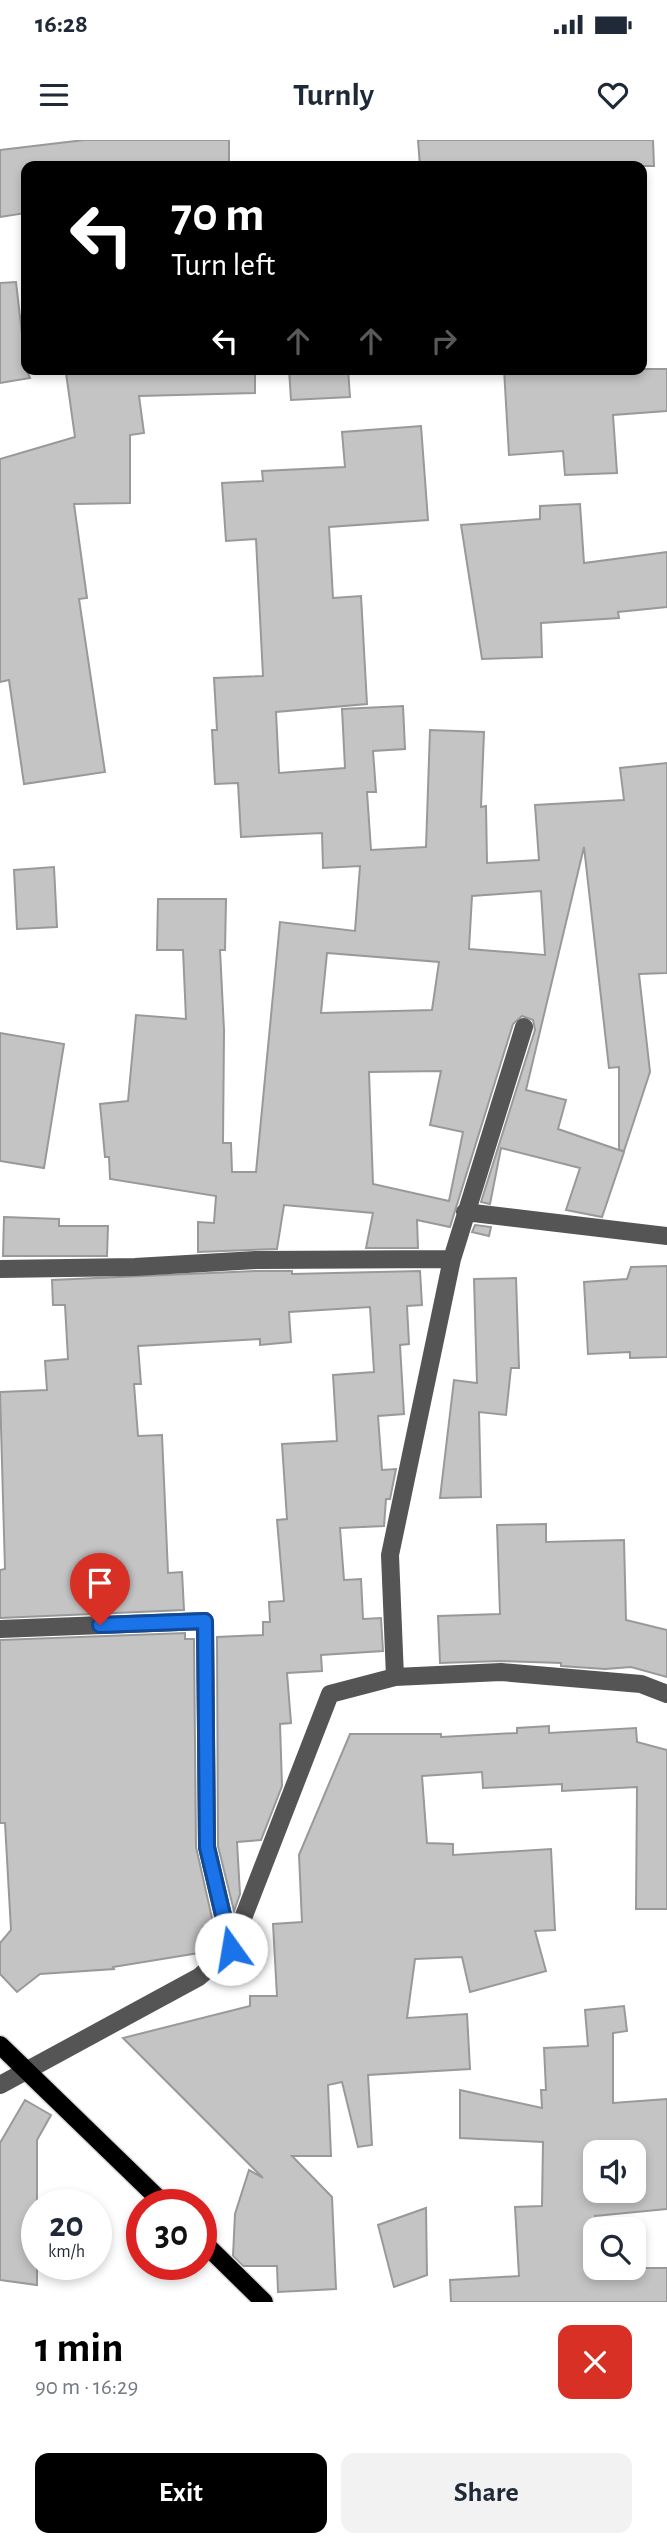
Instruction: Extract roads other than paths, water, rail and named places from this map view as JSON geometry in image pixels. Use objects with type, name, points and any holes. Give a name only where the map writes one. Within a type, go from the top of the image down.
[{"type":"main road","points":[[0,2045],[149,2189]]},
{"type":"main road","points":[[217,2256],[264,2302]]},
{"type":"street","points":[[395,1677],[390,1555],[452,1259],[524,1027]]},
{"type":"street","points":[[465,1212],[667,1236]]},
{"type":"street","points":[[0,1269],[135,1267],[256,1260],[452,1259]]},
{"type":"street","points":[[0,1629],[205,1621],[207,1847],[231,1949]]},
{"type":"street","points":[[0,2085],[29,2072],[200,1977],[231,1949],[330,1694],[395,1677],[501,1672],[641,1684],[667,1694]]}]
